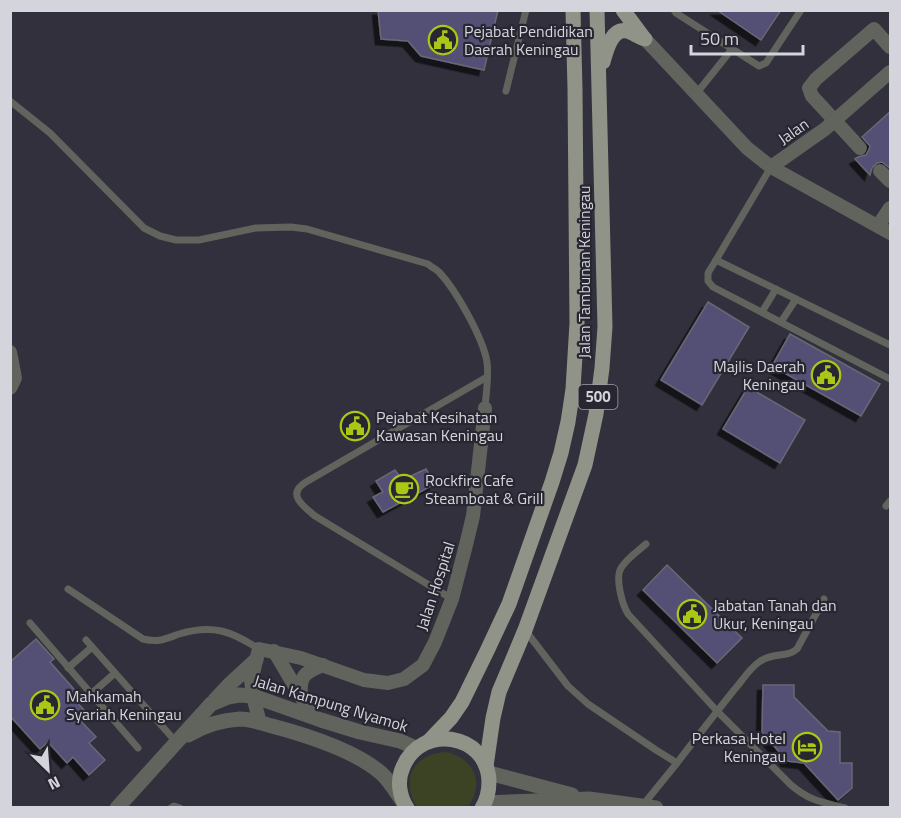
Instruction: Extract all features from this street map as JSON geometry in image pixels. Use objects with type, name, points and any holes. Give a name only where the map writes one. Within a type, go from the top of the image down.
[{"type":"main road","name":"Jalan Tambunan Keningau","points":[[423,745],[451,718],[462,702],[488,651],[509,604],[552,482],[568,422],[573,389],[577,323],[573,10]]},
{"type":"main road","name":"Jalan Tambunan Keningau","points":[[487,770],[493,718],[499,692],[525,630],[585,465],[596,414],[605,327],[597,10]]},
{"type":"main road","points":[[623,10],[645,39]]},
{"type":"main road","points":[[600,82],[606,50],[616,34],[627,31],[645,39]]},
{"type":"main road","points":[[423,745],[443,738],[457,740],[479,754],[487,770]]},
{"type":"main road","name":"500","points":[[405,805],[399,788],[400,773],[406,759],[423,745]]},
{"type":"main road","name":"500","points":[[484,805],[489,788],[487,770]]},
{"type":"street","name":"Jalan","points":[[834,122],[812,96],[809,88],[816,79],[874,29],[891,47]]},
{"type":"street","points":[[645,39],[747,148],[771,167],[891,233]]},
{"type":"street","name":"Jalan","points":[[771,167],[834,122],[891,72]]},
{"type":"street","points":[[834,122],[860,148]]},
{"type":"street","points":[[878,226],[891,208]]},
{"type":"street","points":[[10,352],[15,378],[10,388]]},
{"type":"street","name":"Jalan Hospital","points":[[257,654],[274,651],[364,680],[388,683],[404,679],[423,664],[429,656],[452,599],[466,545],[473,516],[485,408]]},
{"type":"street","points":[[274,651],[313,717]]},
{"type":"street","points":[[257,654],[251,681],[260,723]]},
{"type":"street","points":[[117,807],[257,654]]},
{"type":"street","points":[[302,697],[301,681],[304,675],[323,665]]},
{"type":"street","name":"Jalan Kampung Nyamok","points":[[211,704],[228,697],[253,696],[360,732],[423,745]]},
{"type":"street","points":[[179,741],[215,722],[243,719],[304,735],[362,759],[387,778],[405,805]]},
{"type":"street","points":[[487,770],[589,799],[649,807]]},
{"type":"street","points":[[484,805],[589,799]]},
{"type":"lane","points":[[506,91],[526,10]]},
{"type":"lane","points":[[679,12],[756,65],[764,64],[799,11]]},
{"type":"lane","points":[[696,94],[732,49]]},
{"type":"lane","points":[[10,101],[50,133],[144,228],[160,236],[176,240],[199,240],[256,228],[291,227],[339,237],[428,264],[438,272],[452,290],[475,328],[487,363],[485,408]]},
{"type":"lane","points":[[771,167],[708,273],[708,281],[713,287],[891,379]]},
{"type":"lane","points":[[716,260],[891,345]]},
{"type":"lane","points":[[762,312],[776,289]]},
{"type":"lane","points":[[781,322],[795,299]]},
{"type":"lane","points":[[452,599],[315,516],[304,507],[296,492],[299,486],[487,377]]},
{"type":"lane","points":[[646,544],[626,561],[619,573],[620,590],[628,614],[717,711],[791,785],[803,795],[817,801],[845,807]]},
{"type":"lane","points":[[68,589],[143,639],[153,641],[202,629],[221,630],[238,635],[257,654]]},
{"type":"lane","points":[[649,807],[677,763],[756,663],[765,657],[789,654],[797,649],[824,599]]},
{"type":"lane","points":[[30,623],[138,748]]},
{"type":"lane","points":[[525,630],[567,686],[588,704],[677,763]]},
{"type":"lane","points":[[87,640],[179,741]]},
{"type":"lane","points":[[68,668],[92,646]]},
{"type":"lane","points":[[91,694],[115,673]]},
{"type":"lane","points":[[171,807],[180,807]]},
{"type":"green space","points":[[446,752],[456,755],[470,766],[476,781],[473,798],[468,807],[417,807],[410,787],[413,770],[425,758]]},
{"type":"building","name":"Pejabat Pendidikan Daerah Keningau","points":[[378,10],[498,10],[484,70],[421,56],[408,41],[381,39]]},
{"type":"building","points":[[717,10],[781,10],[761,40]]},
{"type":"building","points":[[891,111],[891,169],[882,162],[877,163],[870,175],[855,159],[866,155],[869,150],[870,146],[862,137]]},
{"type":"building","points":[[708,302],[749,327],[702,405],[661,380]]},
{"type":"building","name":"Majlis Daerah Keningau","points":[[790,334],[880,384],[861,416],[772,366]]},
{"type":"building","points":[[748,387],[805,420],[780,463],[723,429]]},
{"type":"building","name":"Rockfire Cafe Steamboat & Grill","points":[[426,469],[435,484],[383,512],[373,497],[383,492],[376,481],[395,470],[402,480]]},
{"type":"building","name":"Jabatan Tanah dan Ukur, Keningau","points":[[667,565],[742,638],[717,663],[643,590]]},
{"type":"building","name":"Mahkamah Syariah Keningau","points":[[36,639],[54,659],[50,662],[79,695],[74,699],[84,710],[77,717],[96,737],[89,743],[105,760],[89,775],[73,757],[67,763],[48,742],[40,749],[10,716],[10,662]]},
{"type":"building","name":"Perkasa Hotel Keningau","points":[[763,685],[794,685],[794,697],[828,731],[840,732],[840,763],[852,763],[852,788],[838,800],[804,763],[787,761],[762,732]]},
{"type":"place","name":"Pejabat Pendidikan Daerah Keningau","points":[[443,40]]},
{"type":"place","name":"Majlis Daerah Keningau","points":[[826,375]]},
{"type":"place","name":"Pejabat Kesihatan Kawasan Keningau","points":[[355,426]]},
{"type":"place","name":"Rockfire Cafe Steamboat & Grill","points":[[404,489]]},
{"type":"place","name":"Jabatan Tanah dan Ukur, Keningau","points":[[692,614]]},
{"type":"place","name":"Mahkamah Syariah Keningau","points":[[45,705]]},
{"type":"place","name":"Perkasa Hotel Keningau","points":[[807,747]]}]
